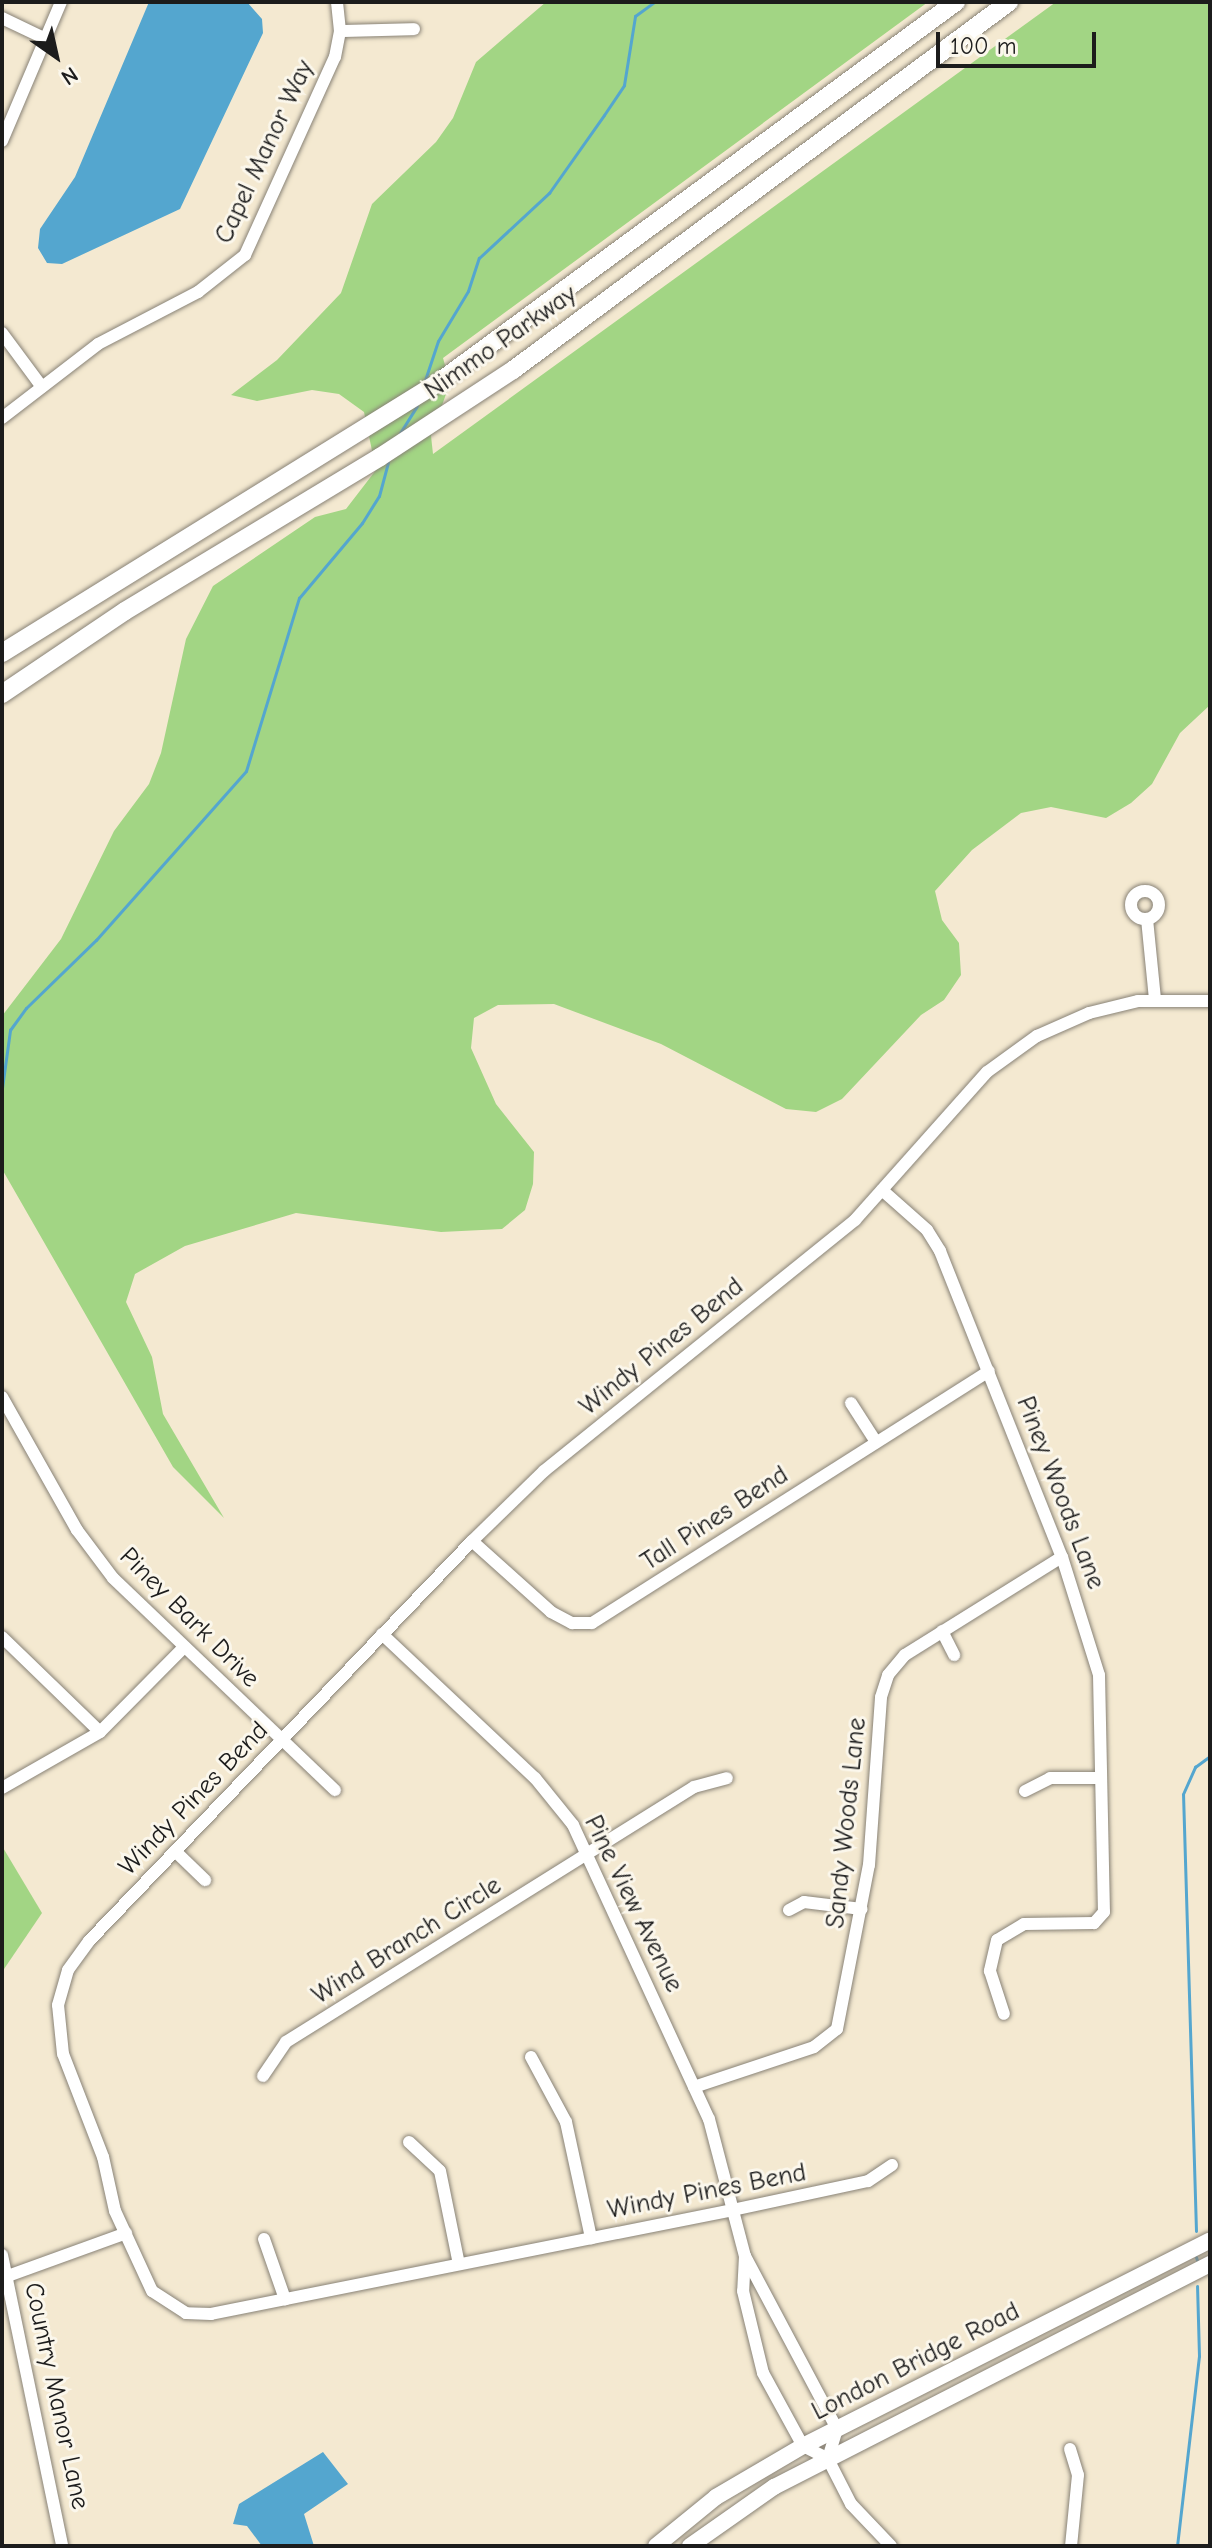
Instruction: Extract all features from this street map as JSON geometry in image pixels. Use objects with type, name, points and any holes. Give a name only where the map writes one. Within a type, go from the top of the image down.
[{"type":"highway","name":"Nimmo Parkway","points":[[2,653],[439,382],[956,2]]},
{"type":"highway","name":"Nimmo Parkway","points":[[2,694],[125,611],[380,457],[513,370],[1009,2]]},
{"type":"main road","name":"London Bridge Road","points":[[656,2546],[716,2497],[803,2446],[1210,2240]]},
{"type":"main road","name":"London Bridge Road","points":[[690,2546],[741,2507],[828,2459],[1210,2264]]},
{"type":"street","points":[[2,141],[61,2]]},
{"type":"street","name":"Capel Manor Way","points":[[2,418],[127,326],[215,281],[245,255],[335,57],[340,31],[337,2]]},
{"type":"street","points":[[2,18],[46,39]]},
{"type":"street","points":[[340,31],[414,29]]},
{"type":"street","points":[[2,333],[42,387]]},
{"type":"street","points":[[1147,919],[1155,999]]},
{"type":"street","name":"Windy Pines Bend","points":[[892,2165],[868,2181],[211,2314],[173,2308],[152,2291],[126,2233],[63,2054],[58,2005],[77,1955],[472,1541],[544,1471],[839,1234],[965,1095],[1013,1052],[1089,1013],[1155,999],[1210,1001]]},
{"type":"street","name":"Piney Woods Lane","points":[[882,1190],[935,1241],[1062,1557],[1099,1675],[1104,1912],[1099,1920],[1024,1924],[997,1940],[990,1971],[1004,2014]]},
{"type":"street","name":"Tall Pines Bend","points":[[472,1541],[551,1612],[572,1623],[592,1623],[989,1371]]},
{"type":"street","name":"Piney Bark Drive","points":[[2,1397],[94,1555],[184,1647],[335,1790]]},
{"type":"street","points":[[851,1403],[876,1442]]},
{"type":"street","name":"Sandy Woods Lane","points":[[694,2087],[830,2037],[842,2020],[862,1909],[883,1687],[905,1655],[1062,1557]]},
{"type":"street","points":[[942,1631],[954,1655]]},
{"type":"street","name":"Pine View Avenue","points":[[382,1634],[535,1778],[573,1825],[717,2143],[745,2256],[837,2429]]},
{"type":"street","points":[[2,1637],[100,1732]]},
{"type":"street","points":[[2,1788],[100,1732],[184,1647]]},
{"type":"street","name":"Wind Branch Circle","points":[[263,2076],[286,2042],[694,1787],[727,1778]]},
{"type":"street","points":[[1025,1791],[1050,1778],[1100,1778]]},
{"type":"street","points":[[175,1851],[205,1880]]},
{"type":"street","points":[[789,1910],[804,1902],[862,1909]]},
{"type":"street","points":[[531,2057],[566,2122],[591,2238]]},
{"type":"street","points":[[409,2142],[440,2171],[459,2264]]},
{"type":"street","points":[[6,2277],[126,2233]]},
{"type":"street","points":[[264,2239],[285,2299]]},
{"type":"street","name":"Country Manor Lane","points":[[2,2255],[62,2546]]},
{"type":"street","name":"Pine View Avenue","points":[[745,2256],[743,2291],[757,2356],[803,2446]]},
{"type":"street","points":[[828,2459],[837,2429]]},
{"type":"street","points":[[803,2446],[828,2459],[851,2504],[891,2546]]},
{"type":"street","points":[[1070,2449],[1078,2475],[1071,2546]]},
{"type":"green space","points":[[546,2],[928,2],[443,358],[450,383],[431,436],[433,454],[1056,2],[1210,2],[1210,705],[1180,733],[1152,784],[1131,803],[1106,818],[1051,807],[1021,813],[972,850],[935,891],[942,920],[959,943],[961,975],[944,1000],[921,1015],[842,1099],[816,1112],[786,1109],[661,1044],[554,1004],[498,1005],[474,1018],[471,1048],[496,1104],[534,1152],[533,1184],[525,1210],[502,1229],[441,1232],[296,1213],[185,1246],[135,1274],[126,1302],[152,1357],[163,1414],[224,1518],[173,1467],[2,1169],[2,1016],[61,939],[114,831],[149,784],[161,753],[186,639],[213,586],[315,517],[346,509],[376,470],[364,412],[339,394],[312,390],[257,401],[231,395],[277,360],[341,293],[372,204],[436,142],[453,118],[476,62]]},
{"type":"green space","points":[[2,1846],[42,1913],[2,1972]]},
{"type":"water","points":[[149,2],[247,2],[262,19],[263,33],[180,209],[62,264],[47,263],[38,248],[40,229],[75,177]]},
{"type":"water","points":[[323,2452],[348,2484],[304,2514],[314,2546],[262,2546],[247,2526],[233,2524],[239,2504]]},
{"type":"waterway","points":[[424,383],[438,341],[468,291],[479,258],[549,193],[604,115],[624,85],[635,16],[654,2]]},
{"type":"waterway","points":[[400,433],[417,406]]},
{"type":"waterway","points":[[2,1088],[10,1030],[26,1008],[96,940],[246,771],[299,598],[362,523],[379,496],[388,462]]},
{"type":"waterway","points":[[1196,2231],[1183,1794],[1195,1767],[1210,1756]]},
{"type":"waterway","points":[[1177,2546],[1199,2356],[1197,2286]]}]
